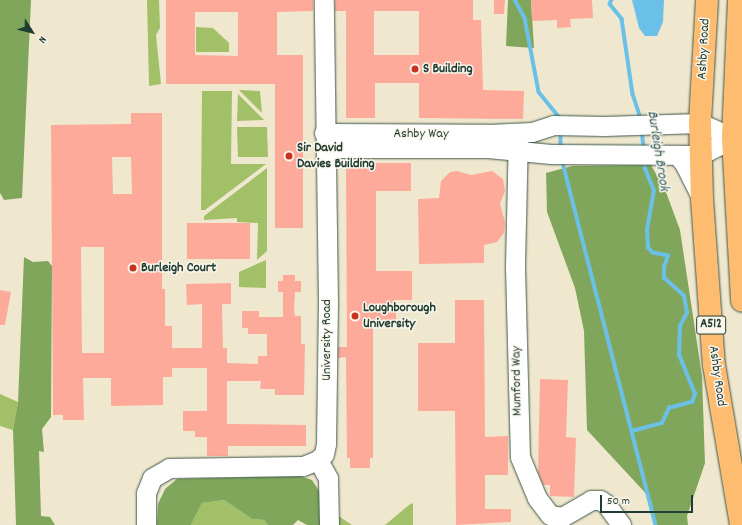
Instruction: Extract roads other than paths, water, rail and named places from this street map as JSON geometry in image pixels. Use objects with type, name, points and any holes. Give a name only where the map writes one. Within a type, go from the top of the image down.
[{"type":"main road","name":"Ashby Road","points":[[707,0],[700,123],[702,199],[714,365],[742,525]]},
{"type":"main road","name":"A512","points":[[739,0],[733,138],[742,302]]},
{"type":"street","name":"University Road","points":[[318,460],[324,454],[326,423],[324,0]]},
{"type":"street","name":"Ashby Way","points":[[518,141],[532,132],[562,125],[653,126],[700,123]]},
{"type":"street","points":[[700,123],[733,138]]},
{"type":"street","points":[[700,154],[733,138]]},
{"type":"street","name":"Ashby Way","points":[[325,141],[518,141],[551,154],[700,154]]},
{"type":"street","name":"Mumford Way","points":[[518,141],[515,267],[520,457],[537,498],[550,515],[562,518],[591,500],[600,500],[609,507],[621,525]]},
{"type":"street","points":[[676,155],[684,163],[702,199]]},
{"type":"street","points":[[146,525],[146,493],[152,478],[168,468],[302,466],[318,460],[328,478],[329,525]]},
{"type":"water","points":[[632,0],[664,0],[663,22],[657,36],[645,36],[639,28]]},
{"type":"waterway","points":[[515,0],[525,18],[539,92],[561,119]]},
{"type":"waterway","name":"Burleigh Brook","points":[[612,0],[610,4],[622,19],[633,94],[641,119]]},
{"type":"waterway","name":"Burleigh Brook","points":[[642,129],[644,149]]},
{"type":"waterway","name":"Burleigh Brook","points":[[561,131],[561,149]]},
{"type":"waterway","name":"Burleigh Brook","points":[[562,159],[656,525]]},
{"type":"waterway","name":"Burleigh Brook","points":[[632,431],[662,423],[669,408],[692,402],[695,394],[679,355],[680,326],[687,313],[684,296],[664,278],[664,267],[668,256],[653,253],[648,248],[647,230],[654,191],[645,169],[644,159]]},
{"type":"place","name":"S Building","points":[[415,69]]},
{"type":"place","name":"Sir David Davies Building","points":[[289,156]]},
{"type":"place","name":"Burleigh Court","points":[[133,268]]},
{"type":"place","name":"Loughborough University","points":[[355,316]]}]
